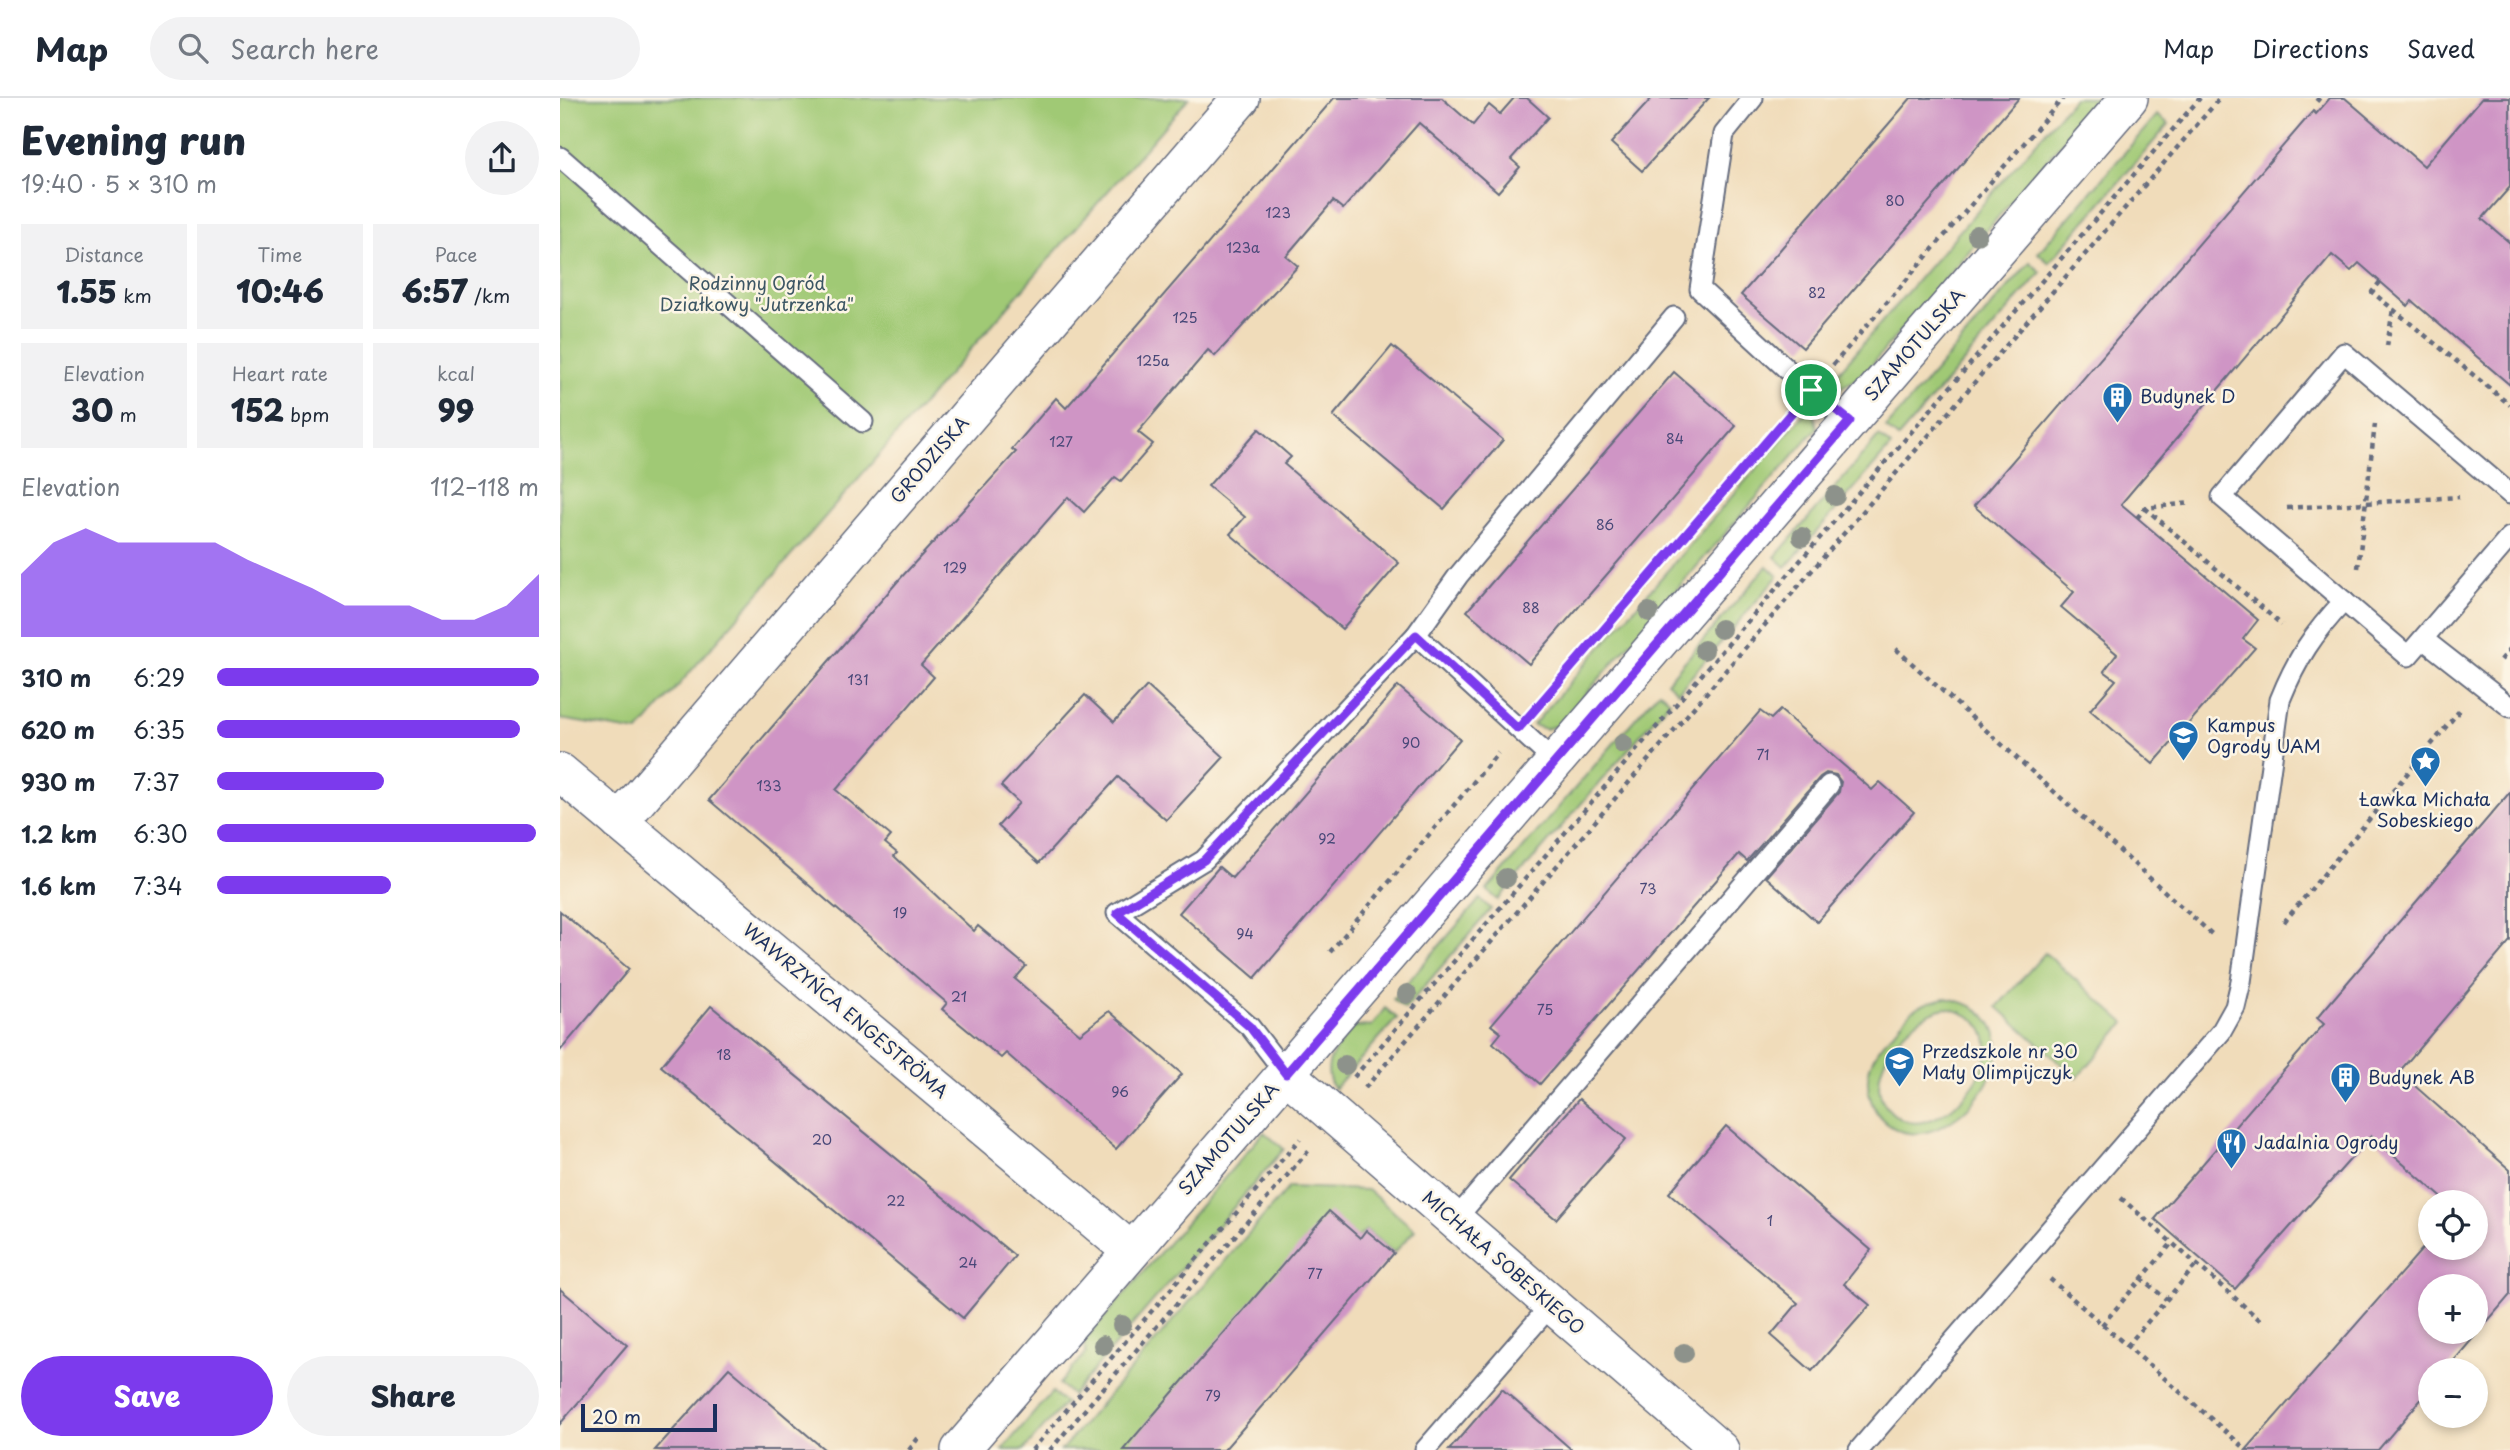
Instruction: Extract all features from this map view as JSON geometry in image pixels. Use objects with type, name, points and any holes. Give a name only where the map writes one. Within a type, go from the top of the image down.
[{"type":"street","name":"GRODZISKA","points":[[619,822],[1241,98]]},
{"type":"street","name":"SZAMOTULSKA","points":[[960,1450],[2129,98]]},
{"type":"street","name":"WAWRZYŃCA ENGESTRÖMA","points":[[560,772],[1131,1251]]},
{"type":"street","name":"MICHAŁA SOBESKIEGO","points":[[1286,1074],[1720,1450]]},
{"type":"lane","points":[[1753,98],[1724,134],[1700,289],[1811,390],[1850,421]]},
{"type":"lane","points":[[560,158],[863,422]]},
{"type":"lane","points":[[1286,1074],[1250,1027],[1117,913],[1204,860],[1416,635],[1458,576],[1674,317]]},
{"type":"lane","points":[[2510,494],[2344,354],[2222,497],[2409,656],[2510,537]]},
{"type":"lane","points":[[1860,1450],[2221,1032],[2235,1007],[2244,958],[2280,701],[2294,664],[2344,601]]},
{"type":"lane","points":[[1416,635],[1555,762]]},
{"type":"lane","points":[[2423,639],[2510,707]]},
{"type":"lane","points":[[1454,1221],[1829,785]]},
{"type":"lane","points":[[1425,1450],[1551,1306]]},
{"type":"path","points":[[1321,963],[1518,729],[2063,98]]},
{"type":"path","points":[[1050,1450],[1331,1114],[2200,98]]},
{"type":"path","points":[[1032,1450],[1331,1114],[2220,98]]},
{"type":"path","points":[[2316,98],[2324,105]]},
{"type":"path","points":[[2380,282],[2372,292],[2510,405]]},
{"type":"path","points":[[2137,518],[2145,508],[2192,503],[2239,511],[2510,494]]},
{"type":"path","points":[[2145,508],[2306,646]]},
{"type":"path","points":[[1896,649],[2221,942],[2244,958]]},
{"type":"path","points":[[2281,925],[2510,649]]},
{"type":"path","points":[[2097,1176],[2260,1320]]},
{"type":"path","points":[[2102,1325],[2172,1243]]},
{"type":"path","points":[[2025,1258],[2247,1450]]},
{"type":"path","points":[[2127,1346],[2197,1264]]},
{"type":"path","points":[[2141,1278],[2166,1299]]},
{"type":"green space","name":"Rodzinny Ogród Działkowy \"Jutrzenka\"","points":[[560,98],[1189,98],[638,732],[560,719]]},
{"type":"green space","points":[[2074,98],[2100,98],[1863,375],[1840,388],[1830,382]]},
{"type":"green space","points":[[2157,115],[2169,124],[2049,263],[2038,253]]},
{"type":"green space","points":[[2030,262],[2041,272],[1898,438],[1886,428]]},
{"type":"green space","points":[[1808,409],[1814,413],[1817,428],[1559,725],[1545,729],[1533,725]]},
{"type":"green space","points":[[1879,436],[1891,446],[1786,567],[1775,557]]},
{"type":"green space","points":[[1767,566],[1778,576],[1678,692],[1667,682]]},
{"type":"green space","points":[[1659,691],[1670,701],[1498,900],[1487,890]]},
{"type":"green space","points":[[1480,899],[1491,909],[1405,1009],[1393,999]]},
{"type":"green space","points":[[2045,953],[2125,1023],[2077,1078],[1997,1007]]},
{"type":"green space","points":[[1946,998],[1979,1011],[1995,1032],[1997,1057],[1987,1083],[1969,1107],[1946,1124],[1920,1133],[1896,1129],[1880,1117],[1871,1100],[1868,1080],[1872,1061],[1880,1047],[1913,1010]],"holes":[[[1946,1008],[1973,1019],[1986,1037],[1986,1059],[1976,1081],[1960,1101],[1940,1116],[1918,1122],[1899,1118],[1885,1105],[1879,1089],[1881,1071],[1899,1038],[1930,1013]]]},
{"type":"green space","points":[[1385,1008],[1397,1018],[1334,1089],[1328,1071],[1336,1048],[1354,1027],[1372,1026]]},
{"type":"green space","points":[[1264,1132],[1284,1149],[1072,1395],[1059,1384],[1086,1353],[1084,1341]]},
{"type":"green space","points":[[1289,1187],[1368,1190],[1415,1230],[1394,1253],[1366,1230],[1123,1450],[1061,1450]]},
{"type":"green space","points":[[1052,1392],[1065,1403],[1024,1450],[1002,1450]]},
{"type":"building","points":[[1334,98],[1442,98],[1473,125],[1489,105],[1500,114],[1514,98],[1527,98],[1548,117],[1511,159],[1520,167],[1498,192],[1419,123],[1343,209],[1333,201],[1286,256],[1298,266],[1215,356],[1208,350],[1138,432],[1153,444],[1121,481],[1115,477],[1084,512],[1068,497],[921,665],[934,677],[836,790],[891,836],[885,843],[897,853],[894,856],[974,931],[978,926],[1026,966],[1015,979],[1080,1034],[1109,1011],[1182,1074],[1116,1149],[1006,1053],[1001,1058],[942,1009],[947,1003],[709,800],[898,581],[1016,452],[1012,449],[1056,398],[1066,408]]},
{"type":"building","points":[[1652,98],[1709,98],[1642,171],[1611,143]]},
{"type":"building","points":[[1911,98],[2019,98],[1803,348],[1741,295]]},
{"type":"building","name":"Budynek D","points":[[2330,98],[2345,98],[2424,166],[2482,98],[2510,98],[2510,187],[2482,219],[2510,243],[2510,385],[2412,301],[2408,306],[2359,263],[2351,271],[2332,255],[2121,504],[2258,620],[2243,639],[2255,648],[2153,764],[2090,710],[2116,680],[2104,671],[2117,654],[2061,607],[2074,592],[1974,506],[2313,111],[2316,114]]},
{"type":"building","points":[[1392,346],[1503,440],[1444,509],[1333,416]]},
{"type":"building","points":[[1674,372],[1736,426],[1529,664],[1467,611]]},
{"type":"building","points":[[1259,429],[1291,457],[1284,464],[1399,563],[1342,629],[1230,534],[1245,517],[1208,486]]},
{"type":"building","points":[[1147,686],[1224,757],[1166,820],[1118,777],[1039,863],[998,826],[1019,803],[1001,786],[1085,695],[1114,722]]},
{"type":"building","points":[[1398,686],[1460,739],[1255,978],[1179,913],[1219,867],[1232,878]]},
{"type":"building","points":[[1780,710],[1872,790],[1880,782],[1914,812],[1817,922],[1766,877],[1839,792],[1841,782],[1836,775],[1826,773],[1820,777],[1747,861],[1739,854],[1540,1084],[1493,1043],[1501,1033],[1491,1025],[1760,711],[1771,719]]},
{"type":"building","name":"Budynek AB","points":[[2510,792],[2510,941],[2399,1072],[2510,1170],[2510,1295],[2488,1321],[2488,1274],[2418,1274],[2418,1344],[2468,1344],[2456,1358],[2418,1358],[2418,1403],[2378,1450],[2246,1450],[2418,1254],[2418,1260],[2488,1260],[2488,1190],[2433,1190],[2371,1136],[2235,1289],[2155,1219],[2324,1024],[2317,1018]]},
{"type":"building","points":[[560,911],[629,969],[560,1051]]},
{"type":"building","points":[[711,1006],[1015,1256],[963,1318],[661,1066]]},
{"type":"building","points":[[1579,1099],[1626,1139],[1556,1219],[1509,1180]]},
{"type":"building","points":[[1726,1126],[1871,1250],[1844,1284],[1870,1305],[1812,1371],[1771,1335],[1798,1303],[1669,1193]]},
{"type":"building","points":[[1329,1211],[1360,1238],[1366,1230],[1394,1253],[1224,1450],[1123,1450]]},
{"type":"building","points":[[560,1289],[627,1345],[560,1424]]},
{"type":"building","points":[[729,1368],[825,1450],[655,1450]]},
{"type":"building","points":[[1502,1389],[1572,1450],[1449,1450]]},
{"type":"place","name":"Budynek D","points":[[2117,424]]},
{"type":"place","name":"Kampus Ogrody UAM","points":[[2184,763]]},
{"type":"place","name":"Ławka Michała Sobeskiego","points":[[2425,789]]},
{"type":"place","name":"Przedszkole nr 30 Mały Olimpijczyk","points":[[1899,1089]]},
{"type":"place","name":"Budynek AB","points":[[2345,1105]]},
{"type":"place","name":"Jadalnia Ogrody","points":[[2231,1170]]},
{"type":"route","points":[[1811,390],[1850,421],[1286,1074],[1250,1027],[1117,913],[1204,860],[1416,635],[1518,729],[1811,390]]}]
